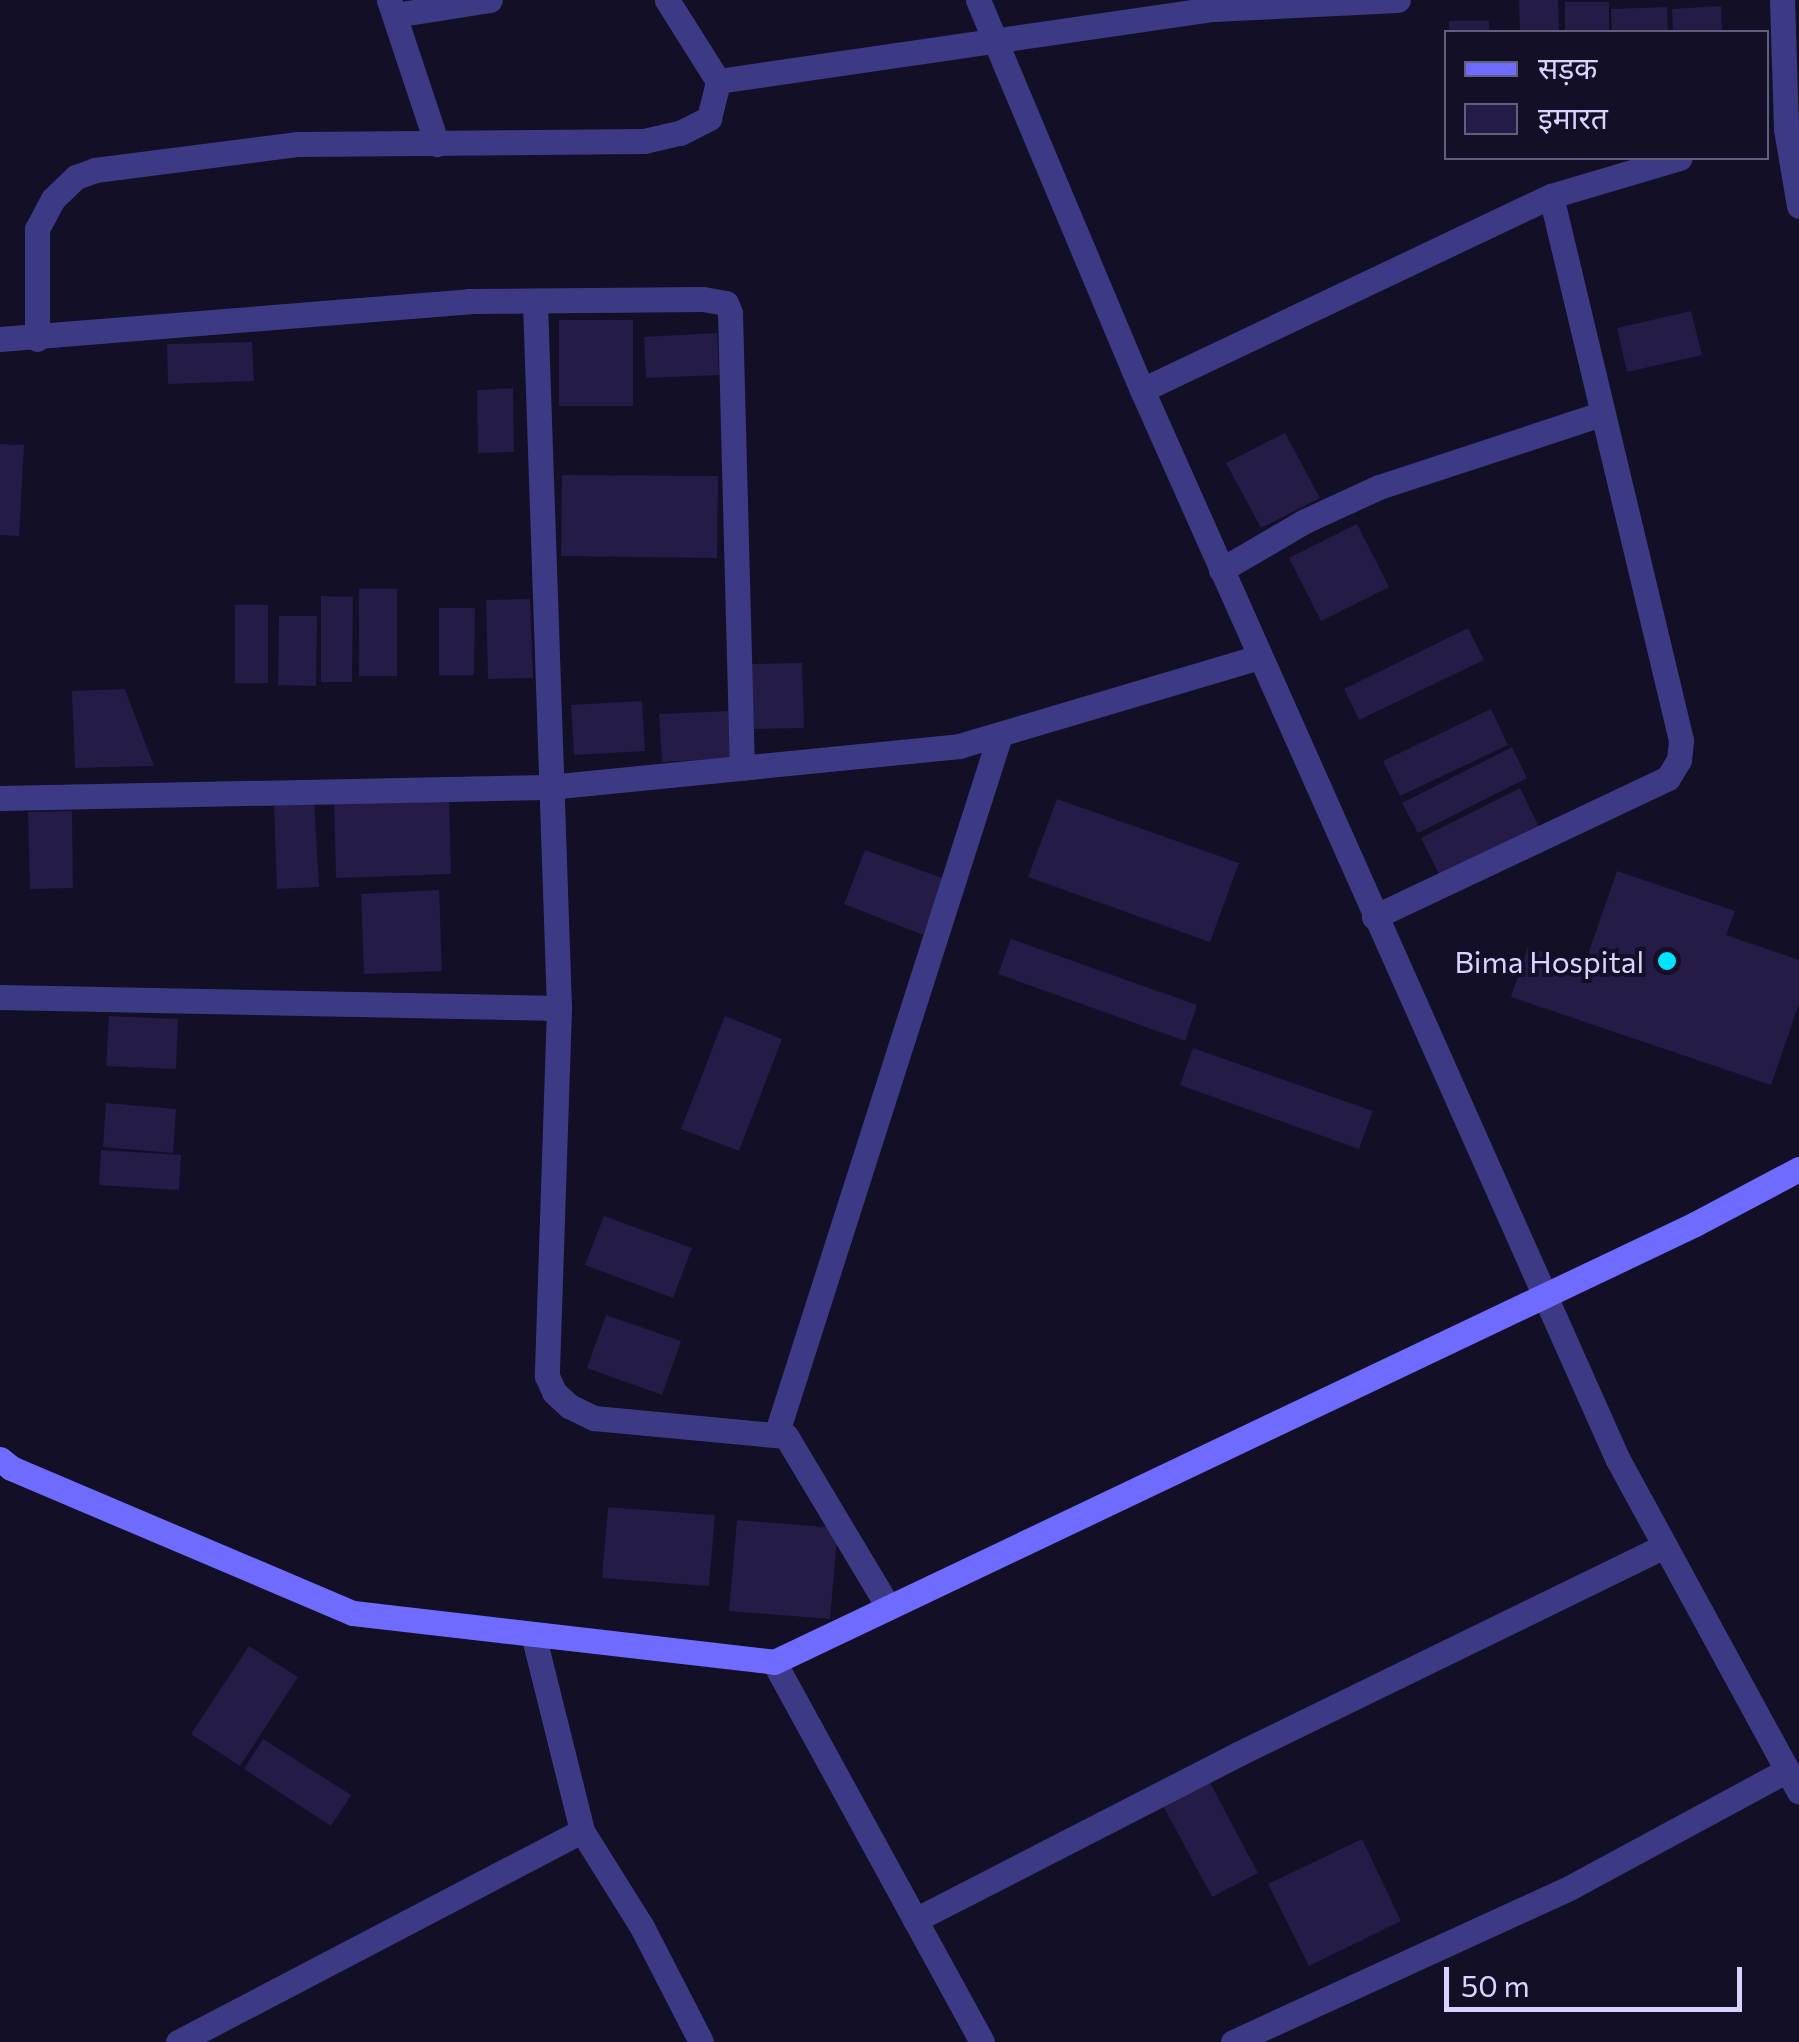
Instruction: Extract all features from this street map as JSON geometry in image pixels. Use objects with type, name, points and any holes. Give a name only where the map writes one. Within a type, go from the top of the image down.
[{"type":"street","points":[[437,144],[392,7],[490,0]]},
{"type":"street","points":[[37,339],[37,229],[53,199],[76,177],[96,170],[298,144],[644,141],[680,133],[709,118],[718,81],[667,0]]},
{"type":"street","points":[[978,0],[1142,390],[1616,1458],[1793,1781],[1571,1888],[1233,2042]]},
{"type":"street","points":[[718,81],[996,44],[1165,8],[1398,0]]},
{"type":"street","points":[[1782,0],[1784,130],[1799,206]]},
{"type":"street","points":[[1142,390],[1552,196],[1672,160]]},
{"type":"street","points":[[1374,917],[1668,778],[1679,760],[1681,740],[1552,196]]},
{"type":"street","points":[[0,339],[469,301],[703,299],[726,303],[730,312],[742,767]]},
{"type":"street","points":[[535,303],[559,1008],[548,1376],[554,1392],[569,1406],[594,1418],[777,1432],[794,1443],[889,1608]]},
{"type":"street","points":[[1221,570],[1379,486],[1601,414]]},
{"type":"street","points":[[0,798],[549,787],[960,746],[999,738],[1260,657]]},
{"type":"street","points":[[777,1432],[999,738]]},
{"type":"street","points":[[0,997],[559,1008]]},
{"type":"street","points":[[0,1459],[11,1468],[353,1613],[774,1662],[1544,1296],[1799,1169]]},
{"type":"street","points":[[915,1920],[1238,1754],[1664,1546]]},
{"type":"street","points":[[533,1634],[582,1832],[642,1927],[701,2042]]},
{"type":"street","points":[[774,1662],[982,2042]]},
{"type":"street","points":[[178,2042],[582,1832]]},
{"type":"building","points":[[1519,0],[1558,0],[1559,30],[1520,30]]},
{"type":"building","points":[[1565,2],[1609,2],[1609,30],[1565,30]]},
{"type":"building","points":[[1721,6],[1722,30],[1673,30],[1672,9]]},
{"type":"building","points":[[1667,7],[1668,30],[1612,30],[1611,9]]},
{"type":"building","points":[[1449,21],[1489,21],[1489,30],[1449,30]]},
{"type":"building","points":[[1691,311],[1702,355],[1627,372],[1617,328]]},
{"type":"building","points":[[559,320],[633,320],[633,406],[559,406]]},
{"type":"building","points":[[717,333],[719,375],[646,378],[644,337]]},
{"type":"building","points":[[252,342],[254,381],[168,384],[167,344]]},
{"type":"building","points":[[513,388],[514,452],[478,453],[477,390]]},
{"type":"building","points":[[1285,433],[1320,498],[1261,528],[1226,463]]},
{"type":"building","points":[[0,444],[24,445],[19,536],[0,535]]},
{"type":"building","points":[[562,475],[718,476],[717,558],[561,556]]},
{"type":"building","points":[[1357,524],[1389,587],[1321,621],[1289,558]]},
{"type":"building","points":[[359,589],[397,589],[397,676],[359,676]]},
{"type":"building","points":[[321,596],[353,597],[352,682],[321,682]]},
{"type":"building","points":[[530,599],[533,678],[488,679],[486,600]]},
{"type":"building","points":[[235,605],[268,605],[268,683],[235,683]]},
{"type":"building","points":[[439,608],[475,608],[474,675],[439,675]]},
{"type":"building","points":[[279,616],[317,616],[316,686],[278,685]]},
{"type":"building","points":[[1468,628],[1484,660],[1359,720],[1344,689]]},
{"type":"building","points":[[802,663],[804,728],[752,729],[751,664]]},
{"type":"building","points":[[125,689],[154,766],[75,768],[72,691]]},
{"type":"building","points":[[642,701],[645,751],[574,755],[571,705]]},
{"type":"building","points":[[1491,709],[1508,745],[1400,796],[1383,761]]},
{"type":"building","points":[[732,711],[734,758],[662,762],[659,714]]},
{"type":"building","points":[[1512,747],[1527,778],[1418,833],[1402,803]]},
{"type":"building","points":[[1520,788],[1540,829],[1441,878],[1421,838]]},
{"type":"building","points":[[449,798],[451,874],[336,878],[334,802]]},
{"type":"building","points":[[1057,799],[1239,863],[1210,942],[1028,877]]},
{"type":"building","points":[[314,800],[319,887],[277,889],[274,802]]},
{"type":"building","points":[[72,811],[73,888],[30,889],[28,812]]},
{"type":"building","points":[[865,850],[945,879],[923,935],[844,904]]},
{"type":"building","points":[[1617,871],[1735,911],[1726,935],[1799,960],[1799,1004],[1771,1085],[1511,997],[1528,947],[1584,966]]},
{"type":"building","points":[[439,890],[442,971],[364,974],[361,894]]},
{"type":"building","points":[[1011,939],[1197,1005],[1185,1041],[998,974]]},
{"type":"building","points":[[109,1016],[178,1019],[176,1069],[106,1066]]},
{"type":"building","points":[[725,1016],[782,1039],[739,1151],[681,1129]]},
{"type":"building","points":[[1193,1048],[1373,1111],[1359,1149],[1180,1085]]},
{"type":"building","points":[[106,1103],[176,1109],[173,1153],[103,1147]]},
{"type":"building","points":[[101,1150],[181,1155],[179,1190],[99,1185]]},
{"type":"building","points":[[604,1216],[692,1248],[673,1298],[585,1265]]},
{"type":"building","points":[[606,1315],[681,1341],[662,1395],[587,1368]]},
{"type":"building","points":[[608,1507],[715,1515],[709,1586],[602,1578]]},
{"type":"building","points":[[737,1520],[838,1528],[830,1619],[729,1611]]},
{"type":"building","points":[[249,1646],[298,1677],[240,1766],[191,1734]]},
{"type":"building","points":[[263,1739],[351,1795],[331,1826],[244,1769]]},
{"type":"building","points":[[1206,1775],[1258,1873],[1212,1897],[1160,1800]]},
{"type":"building","points":[[1362,1839],[1401,1921],[1309,1966],[1268,1884]]},
{"type":"place","name":"Bima Hospital","points":[[1667,961]]}]
